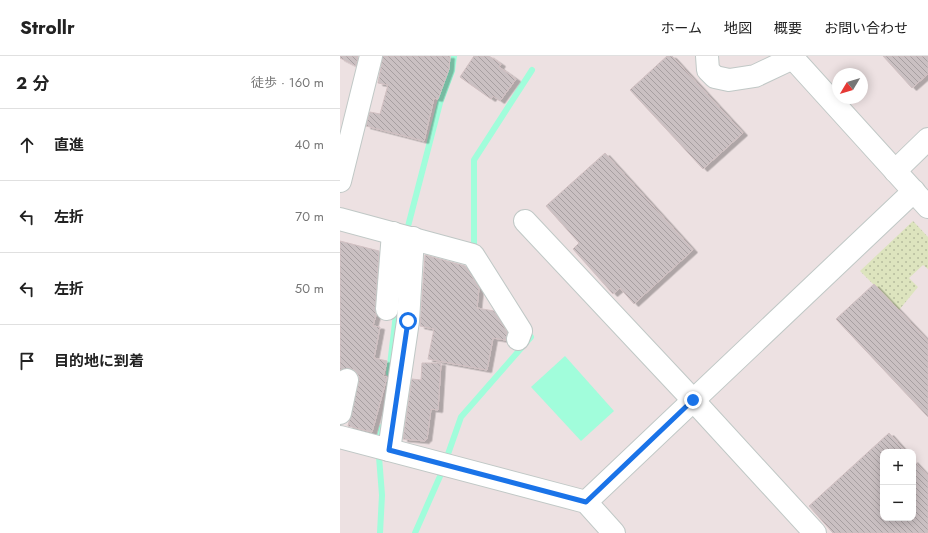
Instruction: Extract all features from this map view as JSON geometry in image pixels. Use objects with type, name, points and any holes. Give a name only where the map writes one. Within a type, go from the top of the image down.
[{"type":"street","points":[[340,181],[371,56]]},
{"type":"street","points":[[586,502],[693,400],[921,199],[792,57],[755,76],[729,80],[715,77],[708,70],[706,56]]},
{"type":"street","points":[[895,171],[928,139]]},
{"type":"street","points":[[340,219],[473,255],[520,331],[518,339]]},
{"type":"street","points":[[525,221],[815,533]]},
{"type":"street","points":[[387,309],[403,236]]},
{"type":"street","points":[[389,450],[408,321],[403,236]]},
{"type":"street","points":[[340,413],[347,380]]},
{"type":"street","points":[[340,437],[586,502],[614,533]]},
{"type":"shaded area","points":[[913,221],[928,237],[928,269],[923,265],[909,278],[918,287],[899,310],[860,271]]},
{"type":"shaded area","points":[[565,356],[614,411],[581,441],[531,387]]},
{"type":"building","points":[[340,56],[358,56],[356,66],[340,58]]},
{"type":"building","points":[[383,56],[450,56],[449,69],[438,99],[434,98],[424,141],[366,126],[370,112],[380,114],[388,85],[378,83]]},
{"type":"building","points":[[474,56],[489,56],[501,64],[499,67],[516,79],[500,101],[493,96],[491,99],[460,77]]},
{"type":"building","points":[[667,56],[672,56],[743,133],[703,169],[630,90]]},
{"type":"building","points":[[883,56],[928,56],[928,74],[912,88]]},
{"type":"building","points":[[605,153],[693,250],[634,304],[620,288],[613,294],[573,249],[579,243],[546,206]]},
{"type":"building","points":[[340,241],[379,251],[375,308],[376,315],[373,326],[380,327],[374,358],[387,361],[383,377],[387,377],[372,432],[348,426],[359,382],[359,376],[355,370],[349,368],[340,370]]},
{"type":"building","points":[[425,255],[465,266],[479,288],[477,308],[494,311],[507,332],[506,340],[493,338],[487,370],[428,359],[434,329],[420,326]]},
{"type":"building","points":[[874,284],[928,341],[928,417],[836,319]]},
{"type":"building","points":[[422,363],[441,363],[438,410],[431,409],[427,439],[425,439],[425,441],[403,439],[412,379],[421,380]]},
{"type":"building","points":[[889,433],[903,449],[880,449],[880,521],[916,521],[916,463],[928,476],[928,533],[833,533],[809,506]]},
{"type":"waterway","points":[[406,234],[440,103],[452,71],[454,56]]},
{"type":"waterway","points":[[476,251],[474,248],[474,160],[532,70]]},
{"type":"waterway","points":[[389,373],[397,306]]},
{"type":"waterway","points":[[415,533],[441,474],[461,417],[531,337],[526,330]]},
{"type":"waterway","points":[[380,533],[382,495],[378,444],[382,427]]},
{"type":"route","points":[[408,321],[389,450],[586,502],[693,400]]}]
